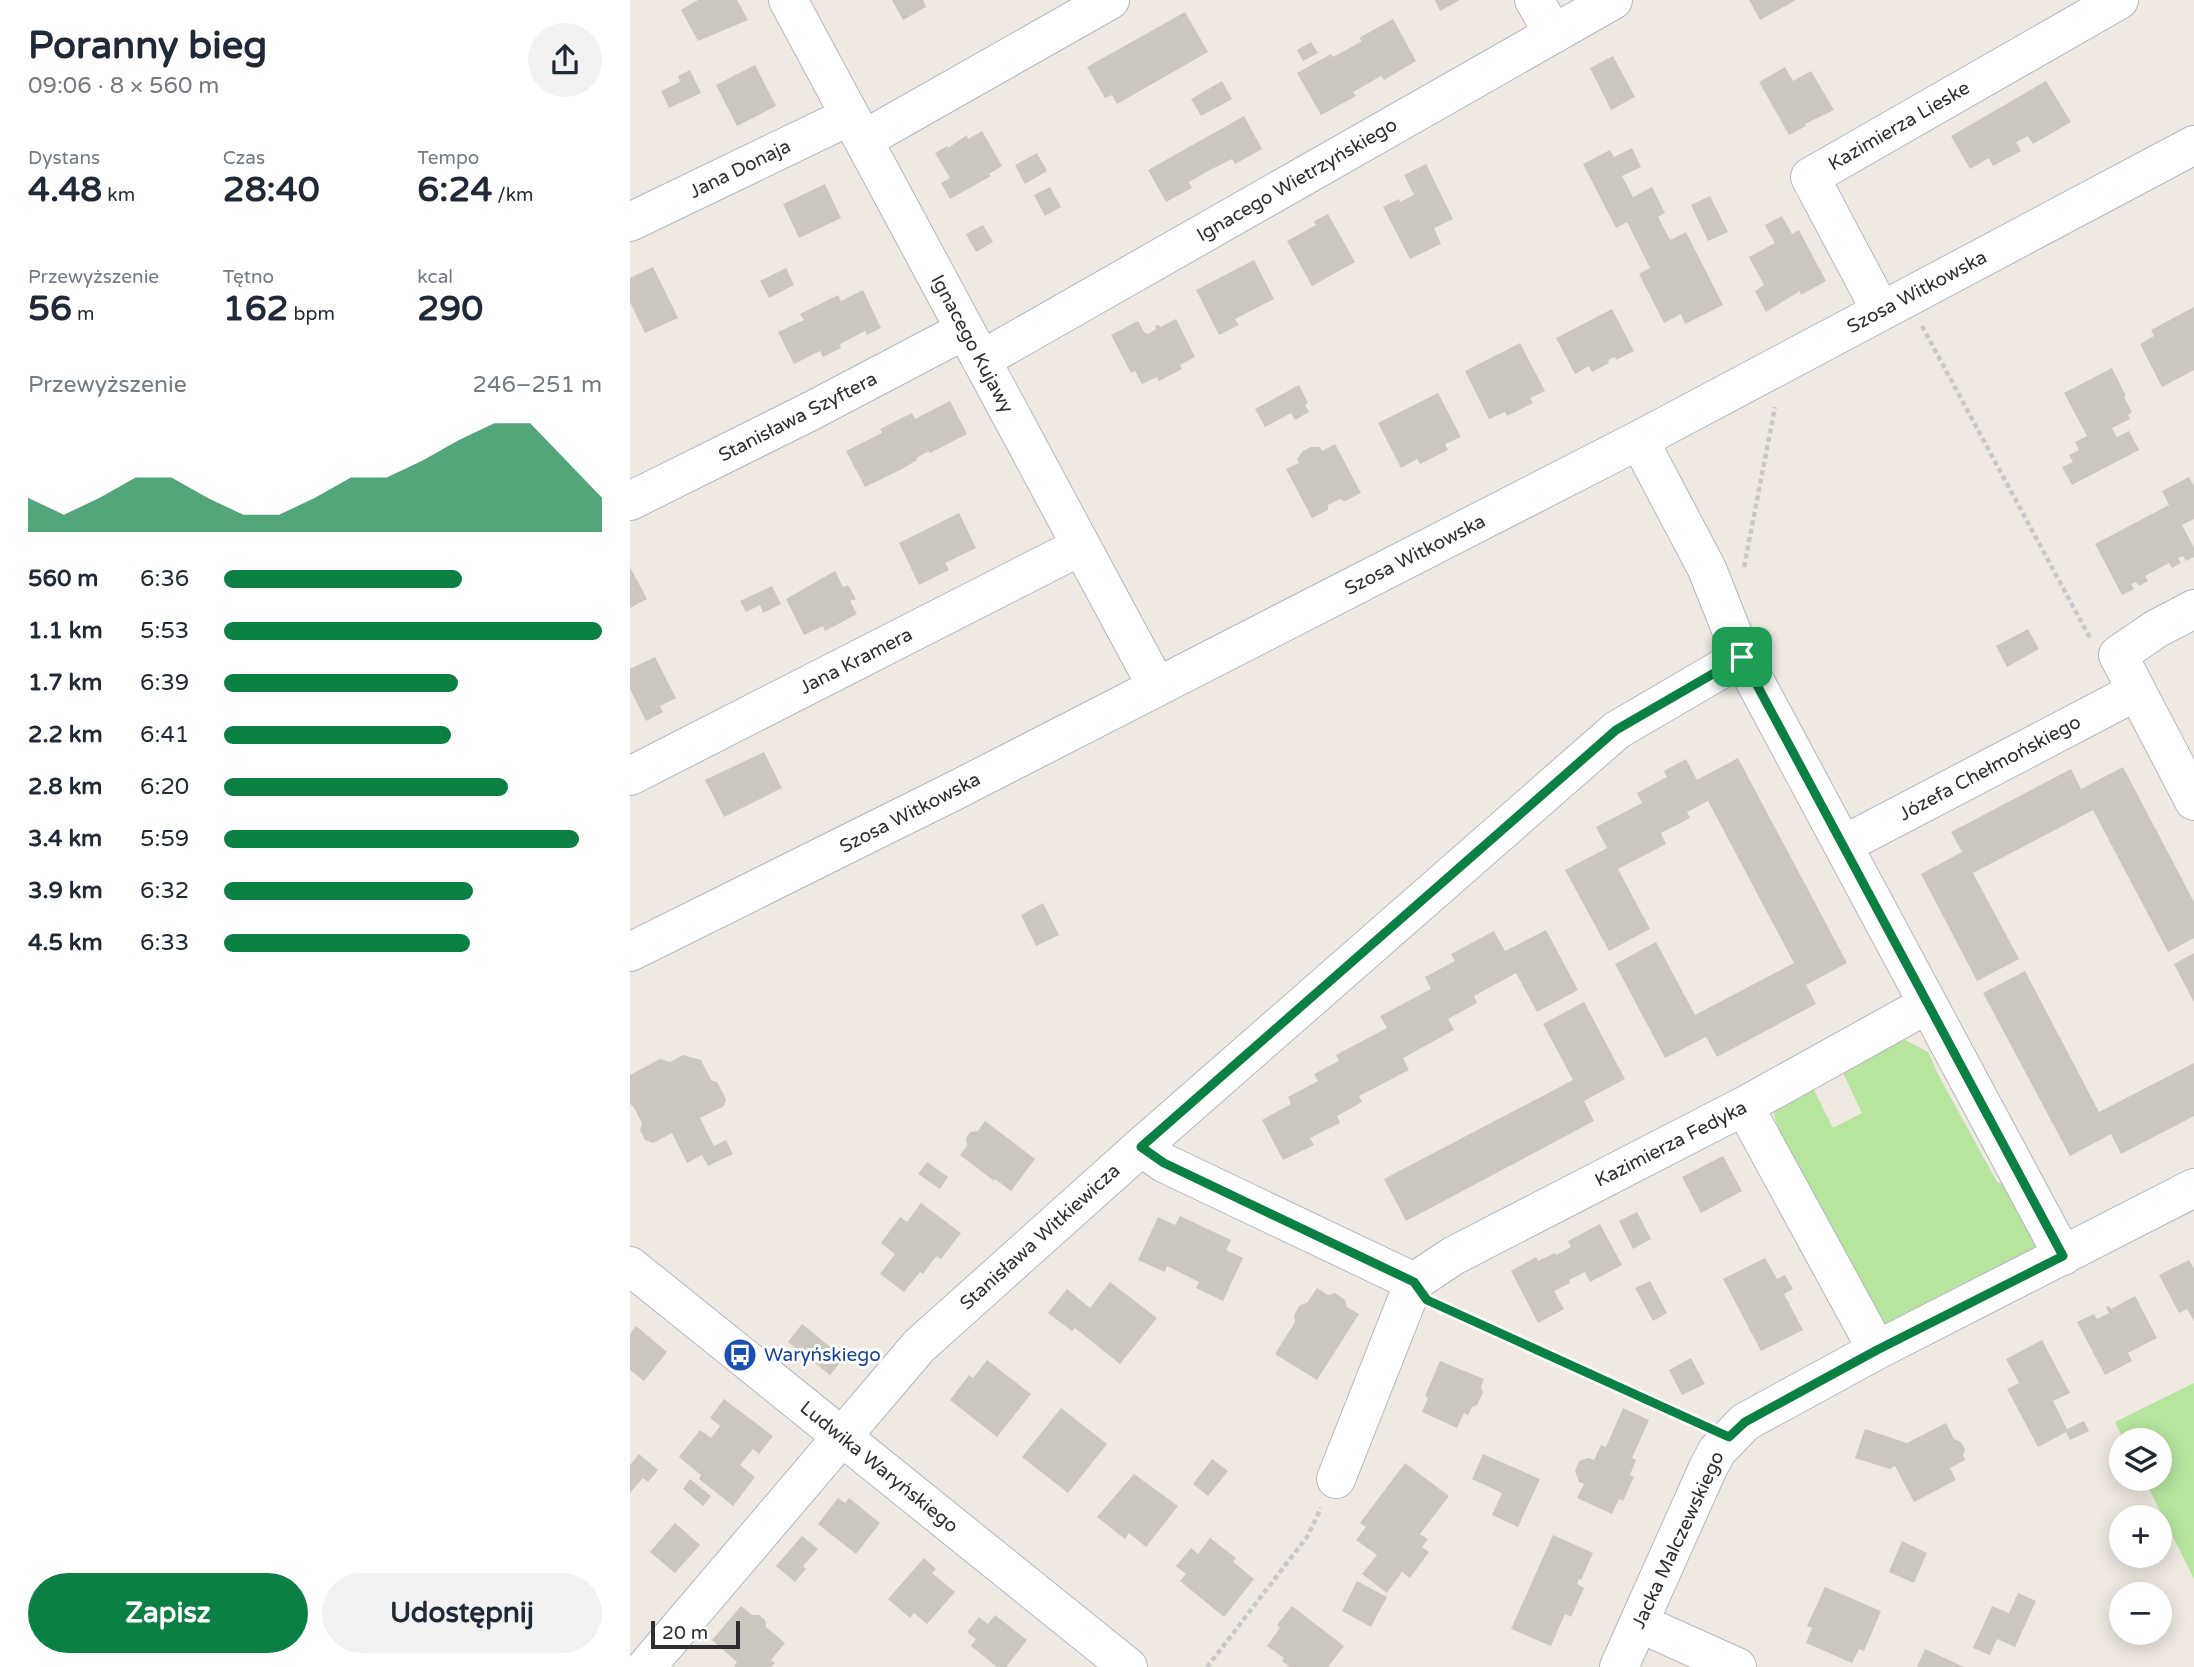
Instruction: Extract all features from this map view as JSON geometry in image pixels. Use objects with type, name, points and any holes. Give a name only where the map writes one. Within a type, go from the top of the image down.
[{"type":"street","name":"Ignacego Kujawy","points":[[788,0],[1157,687]]},
{"type":"street","name":"Jana Donaja","points":[[630,222],[856,128],[1110,0]]},
{"type":"street","points":[[1534,0],[1554,34]]},
{"type":"street","name":"Ignacego Wietrzyńskiego","points":[[973,345],[1613,0]]},
{"type":"street","name":"Kazimierza Lieske","points":[[1894,304],[1810,177],[2119,0]]},
{"type":"street","name":"Szosa Witkowska","points":[[630,952],[1157,687],[1639,440],[2194,145]]},
{"type":"street","name":"Stanisława Szyftera","points":[[630,501],[811,411],[973,345]]},
{"type":"street","points":[[1639,440],[1707,569],[1742,657],[2063,1256]]},
{"type":"street","name":"Jana Kramera","points":[[630,776],[1081,546]]},
{"type":"street","points":[[2194,609],[2156,629],[2118,655],[2194,801]]},
{"type":"street","name":"Stanisława Witkiewicza","points":[[646,1667],[919,1346],[1616,730],[1742,657]]},
{"type":"street","name":"Józefa Chełmońskiego","points":[[1843,845],[2137,691]]},
{"type":"street","name":"Kazimierza Fedyka","points":[[1414,1282],[1453,1256],[1744,1106],[1928,1004]]},
{"type":"street","points":[[1744,1106],[1877,1350]]},
{"type":"street","points":[[1141,1147],[1164,1163],[1414,1282],[1336,1479]]},
{"type":"street","name":"Jacka Malczewskiego","points":[[1619,1667],[1708,1468],[1717,1451],[1745,1422],[1877,1350],[2194,1188]]},
{"type":"street","name":"Ludwika Waryńskiego","points":[[630,1266],[1128,1667]]},
{"type":"street","points":[[1639,1623],[1737,1667]]},
{"type":"street","points":[[630,1658],[640,1667]]},
{"type":"path","points":[[1894,304],[2096,649],[2118,655]]},
{"type":"path","points":[[1414,1282],[1427,1300],[1729,1437]]},
{"type":"path","points":[[1207,1667],[1307,1537],[1336,1479]]},
{"type":"green space","points":[[1905,1040],[1928,1052],[1997,1182],[2004,1184],[2035,1237],[2036,1248],[1905,1325],[1884,1324],[1780,1137],[1774,1114],[1779,1099],[1812,1086],[1833,1128],[1862,1113],[1842,1071],[1883,1048]]},
{"type":"green space","points":[[2194,1383],[2194,1579],[2172,1535],[2172,1505],[2157,1505],[2150,1491],[2172,1491],[2172,1428],[2118,1428],[2115,1422]]},
{"type":"building","points":[[698,0],[737,0],[748,20],[698,41],[681,10]]},
{"type":"building","points":[[892,0],[923,0],[926,7],[903,20]]},
{"type":"building","points":[[1435,0],[1460,0],[1440,11]]},
{"type":"building","points":[[1749,0],[1796,0],[1760,20]]},
{"type":"building","points":[[1185,12],[1208,52],[1117,104],[1112,95],[1105,98],[1087,67]]},
{"type":"building","points":[[1393,19],[1416,61],[1384,80],[1381,76],[1353,92],[1356,96],[1321,115],[1297,73],[1331,54],[1333,57],[1348,49],[1362,41],[1359,38]]},
{"type":"building","points":[[1311,42],[1318,53],[1303,61],[1297,50]]},
{"type":"building","points":[[1613,56],[1635,97],[1611,110],[1590,68]]},
{"type":"building","points":[[755,65],[776,106],[737,126],[716,85]]},
{"type":"building","points":[[1785,67],[1793,81],[1811,71],[1834,110],[1789,135],[1759,82]]},
{"type":"building","points":[[690,70],[701,93],[669,108],[661,91],[680,82],[678,76]]},
{"type":"building","points":[[1222,81],[1232,99],[1201,116],[1191,99]]},
{"type":"building","points":[[2046,81],[2071,122],[2033,144],[2028,136],[2016,142],[2021,151],[1993,166],[1989,158],[1970,169],[1951,136]]},
{"type":"building","points":[[1244,116],[1262,149],[1235,164],[1232,159],[1210,170],[1189,182],[1192,188],[1166,202],[1148,170]]},
{"type":"building","points":[[982,131],[1002,166],[989,174],[991,176],[950,199],[941,183],[950,178],[935,153],[967,135],[968,139]]},
{"type":"building","points":[[1632,148],[1641,167],[1622,176],[1633,197],[1652,187],[1665,213],[1658,217],[1670,240],[1686,232],[1723,305],[1685,324],[1681,314],[1664,323],[1639,274],[1650,268],[1627,222],[1616,228],[1583,164],[1610,150],[1614,157]]},
{"type":"building","points":[[1037,153],[1047,171],[1025,184],[1015,165]]},
{"type":"building","points":[[1426,164],[1453,219],[1434,228],[1441,244],[1410,259],[1383,207],[1414,195],[1404,175]]},
{"type":"building","points":[[825,184],[841,218],[799,238],[783,204]]},
{"type":"building","points":[[1050,187],[1061,207],[1045,216],[1034,195]]},
{"type":"building","points":[[1710,196],[1728,232],[1708,241],[1691,205]]},
{"type":"building","points":[[1328,214],[1355,262],[1312,286],[1287,241],[1316,225],[1314,221]]},
{"type":"building","points":[[1782,216],[1792,234],[1799,230],[1826,281],[1801,295],[1800,291],[1766,312],[1755,291],[1764,285],[1749,257],[1775,243],[1765,225]]},
{"type":"building","points":[[983,225],[993,242],[976,252],[966,234]]},
{"type":"building","points":[[1254,260],[1274,299],[1235,319],[1239,325],[1219,335],[1196,290]]},
{"type":"building","points":[[653,267],[678,318],[645,333],[630,302],[630,278]]},
{"type":"building","points":[[786,268],[794,285],[769,298],[760,281]]},
{"type":"building","points":[[863,290],[881,328],[867,335],[865,331],[840,344],[841,348],[823,357],[820,351],[794,364],[778,332],[804,320],[800,314],[838,295],[841,301]]},
{"type":"building","points":[[2194,307],[2194,370],[2162,387],[2140,344],[2154,336],[2151,330]]},
{"type":"building","points":[[1612,309],[1634,351],[1616,360],[1615,357],[1608,360],[1609,363],[1592,372],[1589,366],[1575,374],[1556,338]]},
{"type":"building","points":[[1176,319],[1195,357],[1180,365],[1182,369],[1159,381],[1157,377],[1142,384],[1135,371],[1131,373],[1111,335],[1138,321],[1148,334],[1156,329],[1155,326],[1160,327]]},
{"type":"building","points":[[1520,343],[1545,391],[1530,398],[1533,403],[1507,416],[1505,412],[1489,419],[1465,371]]},
{"type":"building","points":[[2112,368],[2132,412],[2128,415],[2130,419],[2112,428],[2117,437],[2129,431],[2139,450],[2072,485],[2062,467],[2073,462],[2069,455],[2079,450],[2075,442],[2087,436],[2064,393]]},
{"type":"building","points":[[1299,385],[1308,403],[1305,405],[1309,412],[1295,420],[1291,413],[1265,427],[1255,409]]},
{"type":"building","points":[[1438,393],[1461,437],[1445,444],[1448,450],[1420,464],[1417,459],[1401,468],[1378,423]]},
{"type":"building","points":[[950,401],[967,434],[930,453],[929,451],[902,469],[865,487],[846,451],[882,433],[880,429],[912,413],[915,419]]},
{"type":"building","points":[[1335,444],[1361,493],[1328,505],[1328,510],[1312,518],[1286,469],[1299,463],[1297,459],[1303,451],[1320,447],[1322,451]]},
{"type":"building","points":[[2189,477],[2194,486],[2194,519],[2182,525],[2194,548],[2194,557],[2186,561],[2183,556],[2178,558],[2181,563],[2172,568],[2169,563],[2145,576],[2148,581],[2139,586],[2136,582],[2131,584],[2134,589],[2122,595],[2095,544],[2169,505],[2162,491]]},
{"type":"building","points":[[959,513],[976,548],[945,563],[949,570],[919,585],[899,543]]},
{"type":"building","points":[[630,567],[647,599],[630,608]]},
{"type":"building","points":[[835,571],[843,587],[848,585],[856,599],[850,601],[857,614],[825,631],[823,626],[804,635],[786,599]]},
{"type":"building","points":[[772,586],[781,604],[763,613],[760,605],[746,612],[740,601]]},
{"type":"building","points":[[2028,629],[2039,649],[2007,667],[1996,646]]},
{"type":"building","points":[[655,657],[676,698],[660,706],[663,712],[646,721],[630,689],[630,669]]},
{"type":"building","points":[[764,752],[782,788],[724,817],[705,780]]},
{"type":"building","points":[[1738,758],[1847,963],[1806,985],[1816,1004],[1717,1057],[1706,1037],[1665,1058],[1615,964],[1656,942],[1695,1015],[1794,963],[1708,801],[1687,812],[1690,818],[1661,833],[1666,844],[1618,869],[1650,929],[1609,951],[1565,870],[1607,848],[1596,827],[1642,803],[1637,793],[1667,777],[1664,771],[1686,759],[1697,780]]},
{"type":"building","points":[[2123,767],[2194,902],[2194,938],[2168,952],[2093,810],[1973,873],[2019,959],[1977,981],[1921,874],[1962,852],[1951,832],[2071,769],[2081,789]]},
{"type":"building","points":[[1043,903],[1059,935],[1036,946],[1021,915]]},
{"type":"building","points":[[1546,930],[1578,990],[1537,1012],[1516,973],[1474,996],[1477,1003],[1448,1019],[1454,1030],[1403,1058],[1409,1070],[1359,1096],[1362,1102],[1337,1116],[1340,1123],[1310,1138],[1314,1145],[1283,1160],[1262,1120],[1291,1104],[1288,1097],[1318,1081],[1314,1074],[1339,1061],[1336,1055],[1387,1028],[1380,1016],[1431,989],[1425,977],[1455,961],[1451,954],[1494,931],[1505,951]]},
{"type":"building","points":[[2194,953],[2194,1002],[2174,964]]},
{"type":"building","points":[[2025,971],[2099,1112],[2194,1063],[2194,1116],[2121,1154],[2111,1134],[2070,1156],[1983,993]]},
{"type":"building","points":[[1584,1002],[1625,1079],[1584,1101],[1594,1121],[1406,1221],[1384,1179],[1573,1080],[1543,1024]]},
{"type":"building","points":[[683,1055],[701,1060],[711,1080],[717,1082],[726,1099],[724,1106],[700,1118],[714,1146],[726,1140],[733,1154],[708,1166],[702,1155],[687,1163],[672,1133],[653,1143],[645,1140],[640,1130],[642,1123],[630,1104],[630,1075],[660,1059],[670,1062]]},
{"type":"building","points":[[985,1121],[1035,1159],[1011,1191],[960,1155],[967,1146],[966,1138],[970,1132],[978,1131]]},
{"type":"building","points":[[1723,1156],[1742,1191],[1701,1213],[1682,1177]]},
{"type":"building","points":[[927,1162],[948,1177],[940,1189],[918,1174]]},
{"type":"building","points":[[921,1203],[961,1233],[941,1259],[936,1256],[923,1274],[920,1272],[904,1292],[880,1274],[895,1254],[881,1243],[900,1217],[907,1222]]},
{"type":"building","points":[[1637,1212],[1651,1239],[1633,1249],[1619,1221]]},
{"type":"building","points":[[1180,1216],[1231,1240],[1226,1250],[1243,1258],[1223,1301],[1196,1288],[1199,1282],[1167,1266],[1165,1272],[1138,1260],[1158,1217],[1175,1225]]},
{"type":"building","points":[[1600,1224],[1622,1265],[1590,1282],[1585,1272],[1569,1280],[1570,1283],[1554,1291],[1564,1309],[1538,1323],[1511,1271],[1536,1257],[1538,1261],[1555,1253],[1556,1255],[1571,1247],[1568,1241]]},
{"type":"building","points":[[1765,1258],[1777,1279],[1785,1275],[1793,1289],[1784,1294],[1803,1330],[1761,1351],[1723,1279]]},
{"type":"building","points":[[2189,1260],[2194,1269],[2194,1321],[2187,1309],[2179,1313],[2159,1275]]},
{"type":"building","points":[[1650,1281],[1667,1313],[1653,1321],[1635,1288]]},
{"type":"building","points":[[1110,1282],[1157,1318],[1120,1364],[1075,1328],[1072,1331],[1048,1313],[1067,1289],[1090,1308]]},
{"type":"building","points":[[1317,1288],[1328,1295],[1335,1293],[1345,1300],[1347,1307],[1359,1314],[1317,1380],[1275,1354],[1295,1322],[1294,1315],[1300,1305],[1307,1303]]},
{"type":"building","points":[[2135,1296],[2157,1338],[2128,1353],[2132,1361],[2105,1375],[2077,1322],[2094,1314],[2097,1319],[2109,1313],[2106,1307],[2111,1309]]},
{"type":"building","points":[[802,1324],[844,1358],[830,1375],[788,1342]]},
{"type":"building","points":[[636,1326],[667,1352],[644,1381],[630,1370],[630,1334]]},
{"type":"building","points":[[2042,1340],[2070,1393],[2053,1401],[2067,1429],[2084,1421],[2089,1431],[2070,1440],[2066,1432],[2038,1447],[2007,1389],[2019,1383],[2006,1359]]},
{"type":"building","points":[[1691,1358],[1705,1384],[1682,1395],[1669,1370]]},
{"type":"building","points":[[987,1360],[1031,1394],[997,1437],[950,1400],[969,1375],[973,1378]]},
{"type":"building","points":[[1440,1361],[1484,1379],[1481,1387],[1483,1392],[1477,1405],[1472,1407],[1468,1415],[1464,1413],[1457,1428],[1422,1412],[1428,1398],[1425,1396]]},
{"type":"building","points":[[724,1399],[773,1436],[759,1454],[753,1449],[740,1465],[755,1477],[733,1506],[699,1479],[701,1475],[679,1457],[700,1430],[711,1438],[720,1426],[710,1418]]},
{"type":"building","points":[[1061,1408],[1107,1444],[1068,1493],[1022,1457]]},
{"type":"building","points":[[1623,1408],[1649,1420],[1632,1458],[1636,1460],[1630,1475],[1634,1477],[1623,1501],[1619,1499],[1612,1514],[1577,1498],[1584,1484],[1579,1482],[1575,1471],[1579,1461],[1589,1458],[1594,1460],[1601,1445],[1606,1447]]},
{"type":"building","points":[[1946,1423],[1954,1439],[1961,1442],[1965,1450],[1965,1460],[1950,1468],[1956,1480],[1914,1502],[1895,1466],[1890,1469],[1855,1458],[1865,1429],[1907,1443]]},
{"type":"building","points":[[639,1454],[658,1470],[648,1482],[643,1478],[630,1493],[630,1465]]},
{"type":"building","points":[[1483,1454],[1540,1479],[1518,1527],[1492,1515],[1502,1493],[1472,1479]]},
{"type":"building","points":[[1212,1459],[1228,1471],[1208,1496],[1193,1484]]},
{"type":"building","points":[[1405,1463],[1449,1496],[1420,1534],[1428,1539],[1422,1547],[1429,1552],[1410,1578],[1402,1572],[1387,1593],[1362,1574],[1377,1555],[1356,1540],[1366,1527],[1360,1523]]},
{"type":"building","points":[[1134,1474],[1178,1506],[1146,1547],[1129,1533],[1125,1539],[1097,1517]]},
{"type":"building","points":[[690,1479],[711,1496],[703,1506],[683,1489]]},
{"type":"building","points":[[838,1498],[845,1503],[849,1498],[880,1523],[856,1554],[818,1524]]},
{"type":"building","points":[[675,1523],[700,1545],[675,1573],[650,1552]]},
{"type":"building","points":[[1553,1535],[1593,1553],[1577,1584],[1584,1588],[1571,1617],[1565,1614],[1551,1646],[1511,1629]]},
{"type":"building","points":[[802,1536],[818,1549],[803,1566],[806,1569],[795,1582],[776,1566]]},
{"type":"building","points":[[1210,1538],[1236,1558],[1233,1562],[1254,1579],[1224,1617],[1180,1581],[1186,1574],[1176,1566],[1191,1548],[1198,1554]]},
{"type":"building","points":[[1902,1541],[1927,1553],[1914,1583],[1889,1572]]},
{"type":"building","points":[[924,1558],[936,1569],[932,1573],[955,1592],[927,1624],[914,1613],[910,1618],[888,1599]]},
{"type":"building","points":[[1357,1581],[1387,1597],[1371,1627],[1342,1611]]},
{"type":"building","points":[[1825,1587],[1881,1611],[1864,1651],[1859,1649],[1852,1663],[1806,1643],[1812,1628],[1807,1626]]},
{"type":"building","points":[[2018,1593],[2036,1601],[2015,1647],[1997,1639],[1990,1655],[1973,1648],[1992,1606],[2009,1613]]},
{"type":"building","points":[[741,1606],[752,1615],[759,1615],[765,1620],[766,1627],[785,1643],[771,1660],[775,1663],[771,1667],[736,1667],[734,1666],[737,1662],[712,1640]]},
{"type":"building","points":[[1292,1606],[1344,1646],[1328,1667],[1290,1667],[1282,1661],[1284,1658],[1267,1646],[1280,1628],[1277,1625]]},
{"type":"building","points":[[995,1615],[1027,1640],[1006,1667],[997,1667],[971,1646],[976,1639],[967,1632],[979,1617],[988,1624]]},
{"type":"building","points":[[1925,1649],[1964,1667],[1917,1667]]},
{"type":"place","name":"Waryńskiego","points":[[740,1355]]},
{"type":"route","points":[[1742,657],[2063,1256],[1877,1350],[1745,1422],[1729,1437],[1427,1300],[1414,1282],[1164,1163],[1141,1147],[1616,730],[1742,657]]}]
